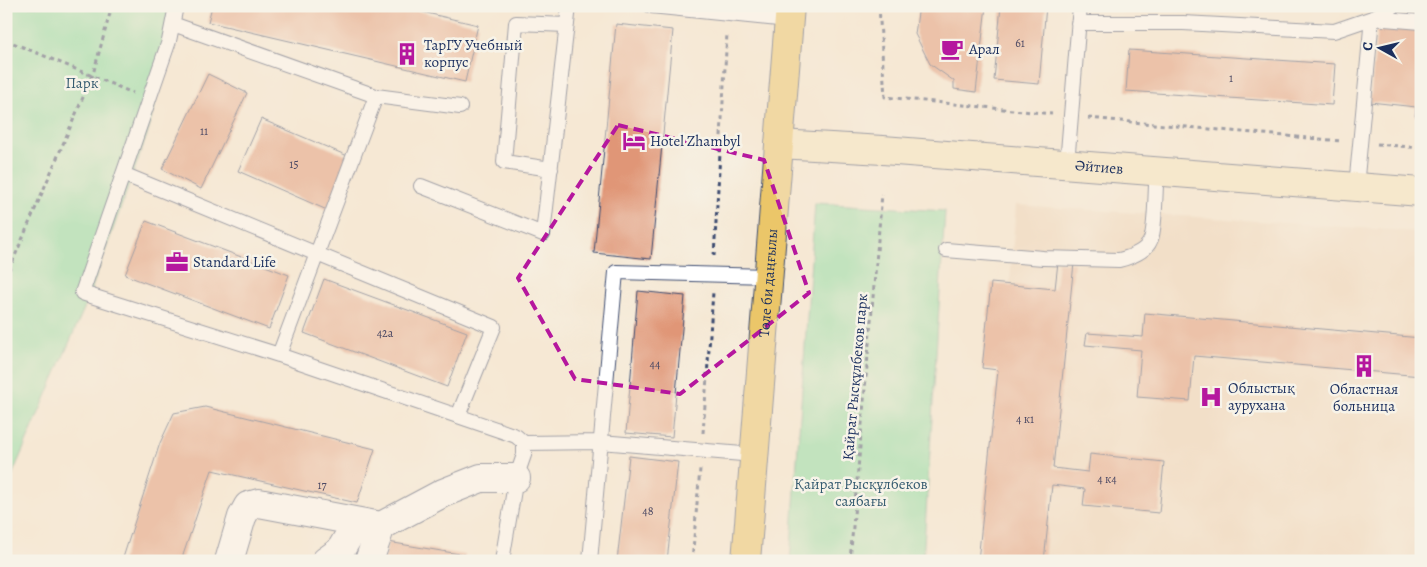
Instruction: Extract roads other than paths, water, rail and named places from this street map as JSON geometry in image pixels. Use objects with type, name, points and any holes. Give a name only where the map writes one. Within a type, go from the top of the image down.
[{"type":"main road","name":"Төле би даңғылы","points":[[746,561],[789,13]]},
{"type":"street","name":"Әйтиев","points":[[779,144],[1068,164],[1421,192]]},
{"type":"street","points":[[326,561],[340,551],[369,524],[481,478],[516,478]]},
{"type":"street","points":[[229,561],[242,517],[248,506],[258,503],[369,524]]},
{"type":"street","points":[[369,524],[369,561]]},
{"type":"lane","points":[[176,6],[173,24],[149,100],[82,293],[279,355],[516,436],[524,443],[601,442],[754,455]]},
{"type":"lane","points":[[421,186],[543,234],[570,6]]},
{"type":"lane","points":[[651,6],[789,13]]},
{"type":"lane","points":[[1068,164],[1080,6]]},
{"type":"lane","points":[[1078,23],[1183,23],[1334,31],[1372,18],[1394,6]]},
{"type":"lane","points":[[1372,18],[1421,22]]},
{"type":"lane","points":[[1356,187],[1372,18]]},
{"type":"lane","points":[[551,169],[504,162],[516,23],[567,25]]},
{"type":"lane","points":[[173,24],[376,96],[460,107]]},
{"type":"lane","points":[[279,355],[376,96]]},
{"type":"lane","points":[[946,250],[1042,258],[1119,260],[1131,257],[1143,249],[1151,239],[1157,171]]},
{"type":"lane","points":[[123,174],[494,327],[458,416]]},
{"type":"lane","points":[[590,561],[616,272],[768,276]]},
{"type":"lane","points":[[502,561],[516,478],[524,455],[524,443]]},
{"type":"place","name":"Арал","points":[[952,49]]},
{"type":"place","name":"ТарГУ Учебный корпус","points":[[407,54]]},
{"type":"place","name":"Hotel Zhambyl","points":[[634,141]]},
{"type":"place","name":"Standard Life","points":[[177,262]]},
{"type":"place","name":"Областная больница","points":[[1364,366]]},
{"type":"place","name":"Облыстық аурухана","points":[[1211,397]]},
{"type":"park label","name":"Парк","points":[[82,83]]},
{"type":"park label","name":"Қайрат Рысқұлбеков саябағы","points":[[861,492]]}]
